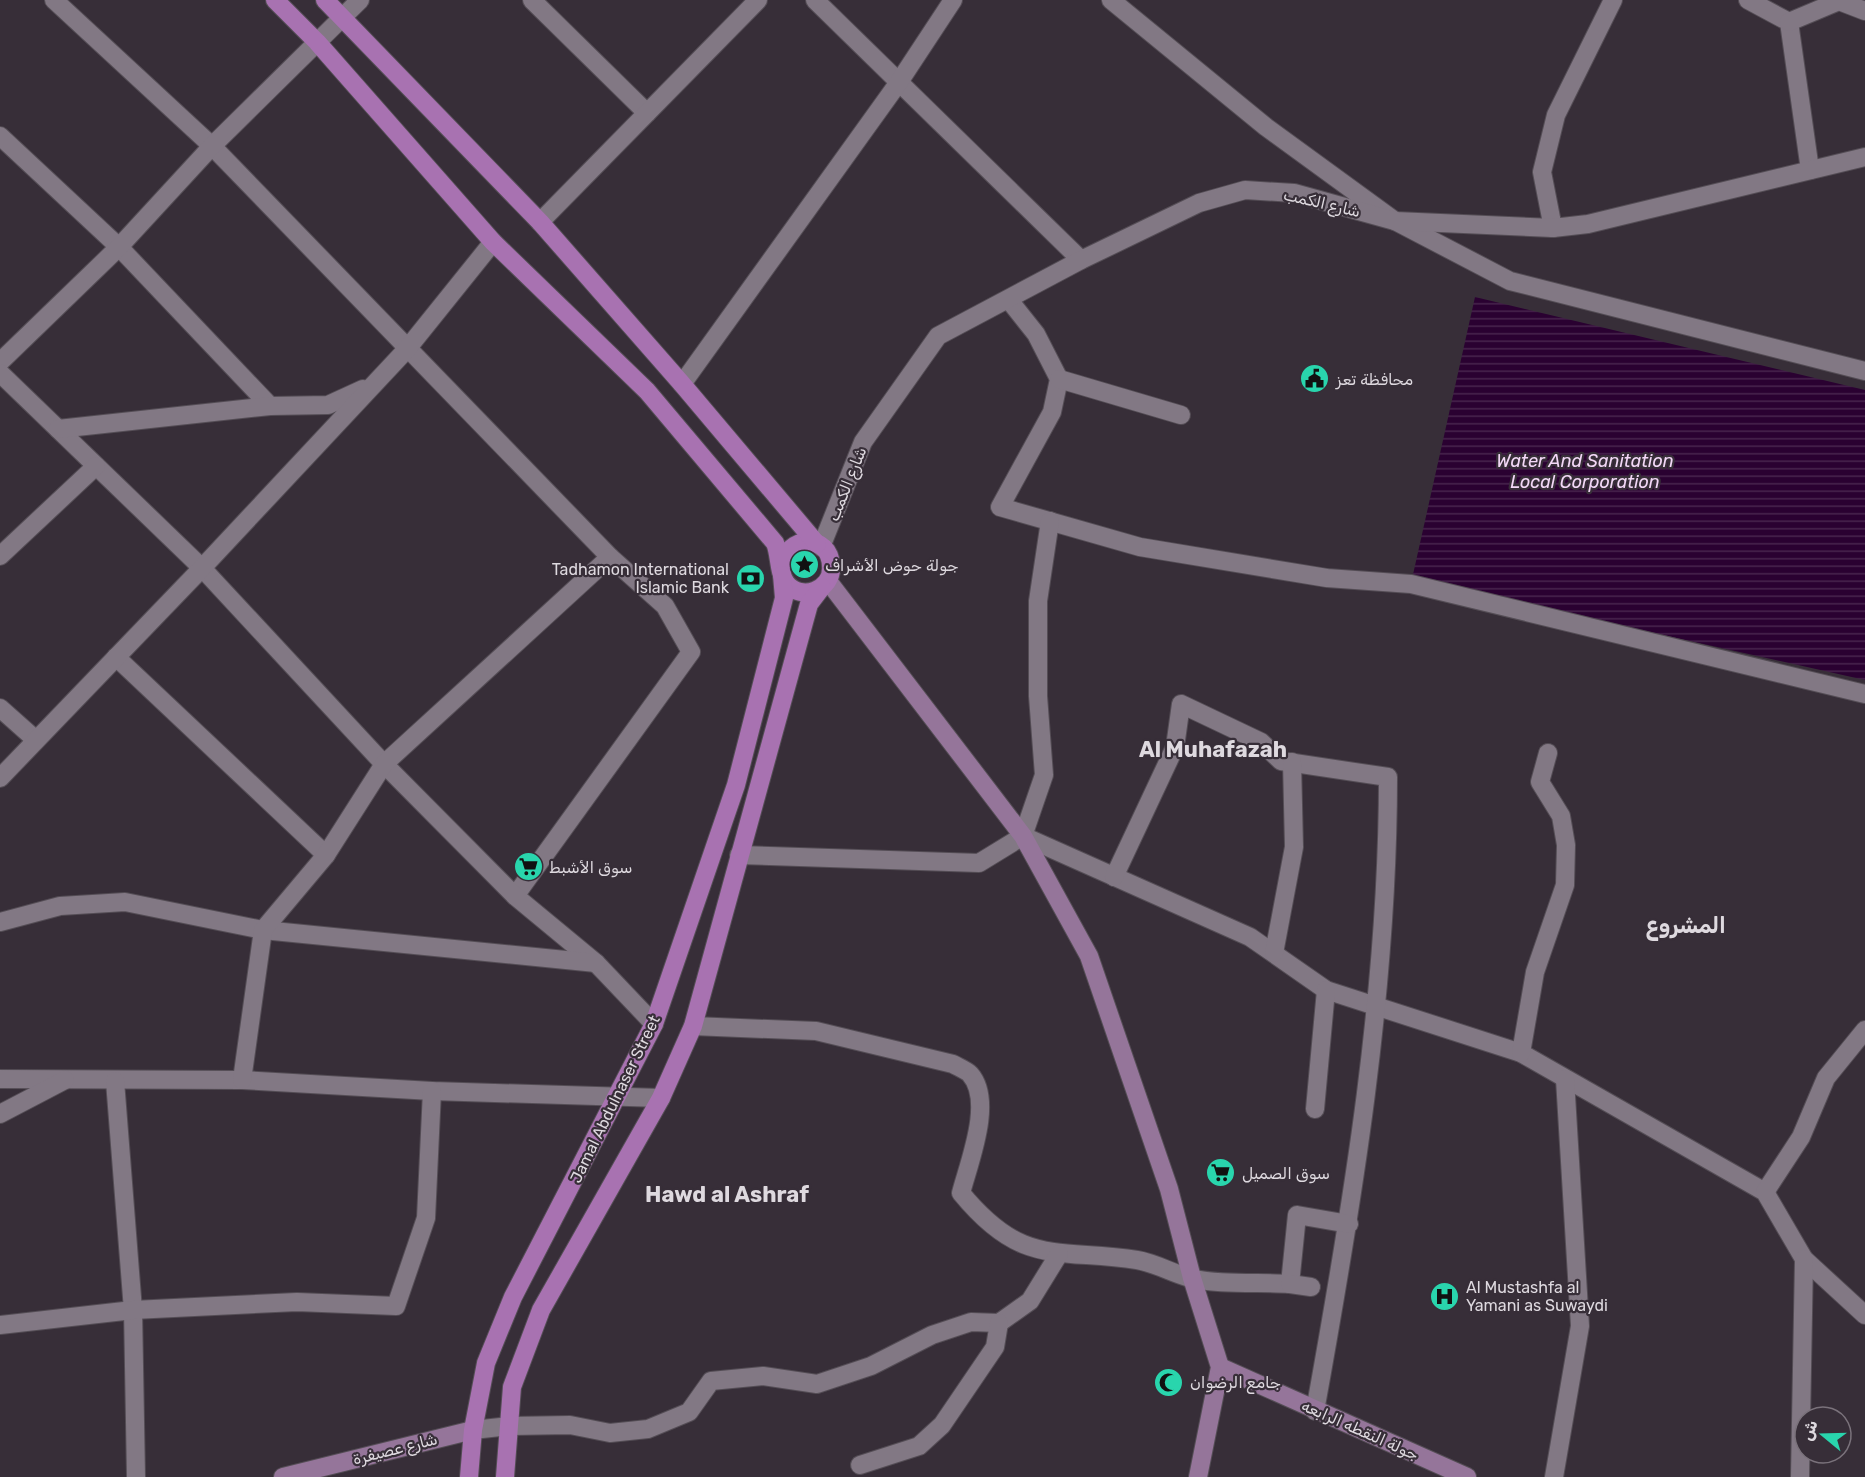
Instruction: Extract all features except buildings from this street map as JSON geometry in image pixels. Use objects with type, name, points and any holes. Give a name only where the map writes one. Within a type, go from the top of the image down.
[{"type":"main road","points":[[274,0],[317,42],[493,242],[647,391],[775,543],[785,582],[799,592],[807,593],[825,584],[832,564],[829,556],[682,384],[540,222],[325,0]]},
{"type":"main road","points":[[781,571],[786,551],[792,546],[809,542],[819,545]]},
{"type":"main road","name":"Jamal Abdulnaser Street","points":[[470,1477],[473,1430],[486,1363],[513,1297],[619,1096],[654,1024],[736,785],[784,597],[781,571]]},
{"type":"main road","points":[[825,584],[1023,836],[1089,956],[1169,1189],[1191,1278],[1220,1367],[1198,1477]]},
{"type":"main road","name":"Jamal Abdulnaser Street","points":[[505,1477],[512,1387],[541,1310],[661,1098],[693,1026],[809,604],[825,584]]},
{"type":"main road","name":"جولة النقطه الرابعه","points":[[1220,1367],[1467,1477]]},
{"type":"main road","name":"شارع عصيفرة","points":[[283,1477],[473,1430]]},
{"type":"street","points":[[54,0],[212,146],[610,557],[665,606],[691,652],[515,896]]},
{"type":"street","points":[[0,362],[119,247],[212,146],[360,0]]},
{"type":"street","points":[[532,0],[647,113]]},
{"type":"street","points":[[540,222],[758,0]]},
{"type":"street","points":[[815,0],[1081,260]]},
{"type":"street","points":[[682,384],[899,82],[953,0]]},
{"type":"street","points":[[1111,0],[1266,127],[1395,221],[1510,281],[1865,371]]},
{"type":"street","points":[[1553,228],[1542,172],[1556,115],[1613,0]]},
{"type":"street","points":[[1748,0],[1789,22]]},
{"type":"street","points":[[1789,22],[1839,1],[1865,11]]},
{"type":"street","points":[[1789,22],[1810,170]]},
{"type":"street","points":[[0,136],[119,247],[270,406]]},
{"type":"street","name":"شارع الكمب","points":[[819,545],[863,442],[938,336],[1081,260],[1199,202],[1245,190],[1294,193],[1395,221],[1553,228],[1588,224],[1865,157]]},
{"type":"street","points":[[0,777],[202,568],[407,349],[493,242]]},
{"type":"street","points":[[1009,300],[1036,334],[1059,380],[1052,412],[1000,507],[1151,549],[1327,578],[1411,584],[1865,694]]},
{"type":"street","points":[[0,373],[202,568],[384,764],[515,896],[596,963],[654,1024]]},
{"type":"street","points":[[1059,380],[1181,415]]},
{"type":"street","points":[[57,429],[270,406],[328,405],[371,385]]},
{"type":"street","points":[[0,556],[96,466]]},
{"type":"street","points":[[739,855],[873,862],[979,863],[1023,836],[1044,775],[1038,696],[1038,601],[1050,521]]},
{"type":"street","points":[[242,1080],[263,930],[326,855],[384,764],[610,557]]},
{"type":"street","points":[[116,657],[326,855]]},
{"type":"street","points":[[1114,877],[1175,747],[1181,704],[1261,742],[1281,761],[1388,777],[1388,846],[1377,1008],[1349,1224],[1315,1411]]},
{"type":"street","points":[[0,708],[36,740]]},
{"type":"street","points":[[1521,1053],[1535,972],[1565,885],[1566,844],[1561,816],[1540,782],[1548,753]]},
{"type":"street","points":[[1274,953],[1294,847],[1292,762]]},
{"type":"street","points":[[1023,836],[1250,937],[1326,990],[1521,1053],[1565,1078],[1765,1192],[1804,1259],[1865,1315]]},
{"type":"street","points":[[0,921],[60,906],[125,902],[263,930],[596,963]]},
{"type":"street","points":[[1315,1109],[1326,990]]},
{"type":"street","points":[[693,1026],[816,1031],[953,1064],[970,1074],[976,1088],[981,1113],[962,1193],[974,1208],[1013,1241],[1029,1248],[1059,1254],[1139,1261],[1191,1278],[1311,1287]]},
{"type":"street","points":[[1765,1192],[1801,1137],[1826,1078],[1865,1030]]},
{"type":"street","points":[[0,1113],[68,1078]]},
{"type":"street","points":[[1554,1477],[1580,1326],[1565,1078]]},
{"type":"street","points":[[0,1079],[242,1080],[432,1091],[661,1098]]},
{"type":"street","points":[[115,1081],[133,1310],[136,1477]]},
{"type":"street","points":[[0,1325],[133,1310],[297,1302],[396,1306],[426,1218],[432,1091]]},
{"type":"street","points":[[1290,1284],[1297,1215],[1349,1224]]},
{"type":"street","points":[[473,1430],[510,1426],[570,1425],[610,1433],[648,1429],[689,1412],[711,1381],[763,1376],[817,1384],[871,1366],[932,1335],[971,1322],[999,1323],[1030,1301],[1059,1254]]},
{"type":"street","points":[[1800,1477],[1804,1259]]},
{"type":"street","points":[[860,1465],[919,1446],[942,1425],[995,1347],[999,1323]]},
{"type":"water","name":"Water And Sanitation Local Corporation","points":[[1475,297],[1865,390],[1865,680],[1412,579]]},
{"type":"place","name":"محافظة تعز","points":[[1315,379]]},
{"type":"place","name":"جولة حوض الأشراف","points":[[804,565]]},
{"type":"place","name":"Tadhamon International Islamic Bank","points":[[750,578]]},
{"type":"place","name":"سوق الأشبط","points":[[528,867]]},
{"type":"place","name":"سوق الصميل","points":[[1221,1173]]},
{"type":"place","name":"Al Mustashfa al Yamani as Suwaydi","points":[[1445,1296]]},
{"type":"place","name":"جامع الرضوان","points":[[1169,1382]]},
{"type":"district","name":"Al Muhafazah","points":[[1213,749]]},
{"type":"district","name":"المشروع","points":[[1686,925]]},
{"type":"district","name":"Hawd al Ashraf","points":[[727,1194]]}]
